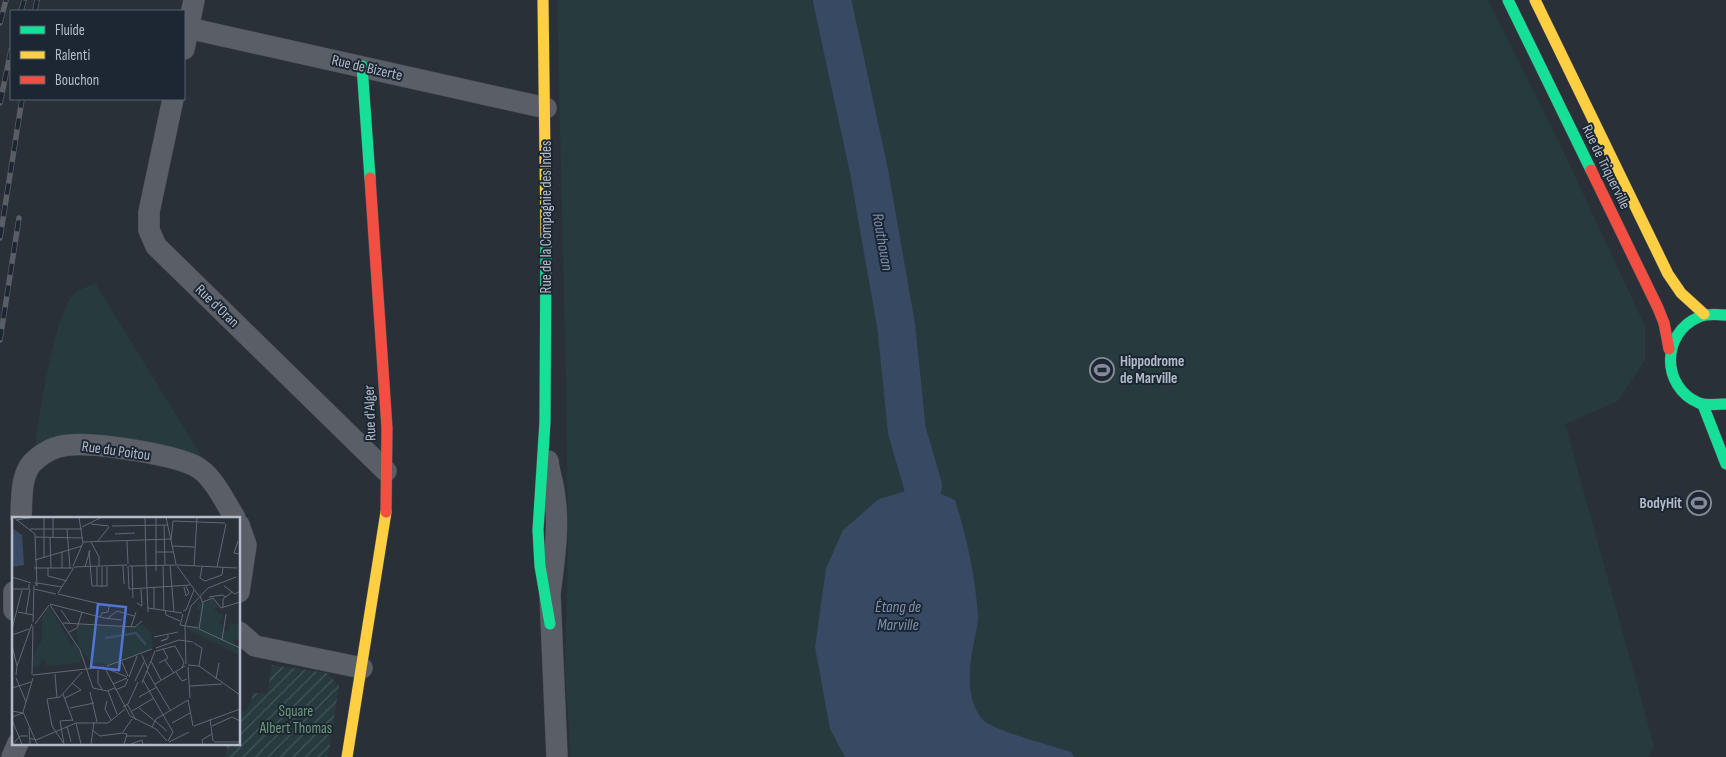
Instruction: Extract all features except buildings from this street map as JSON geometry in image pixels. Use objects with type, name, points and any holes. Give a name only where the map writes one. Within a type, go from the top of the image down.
[{"type":"street","points":[[185,44],[194,0]]},
{"type":"street","name":"Rue de la Compagnie des Indes","points":[[543,0],[546,108],[545,434],[548,470],[555,493],[557,532],[555,567],[550,594],[557,757]]},
{"type":"street","name":"Rue de Triquerville","points":[[1508,0],[1658,308],[1664,323],[1669,349],[1668,363],[1671,377],[1679,389],[1690,399],[1702,404]]},
{"type":"street","name":"Rue de Triquerville","points":[[1535,0],[1668,274],[1681,293],[1704,314]]},
{"type":"street","name":"Rue de Bizerte","points":[[188,28],[546,108]]},
{"type":"street","name":"Rue d'Alger","points":[[347,757],[382,545],[386,509],[387,428],[362,66]]},
{"type":"street","name":"Rue d'Oran","points":[[173,100],[149,212],[149,230],[156,246],[386,471]]},
{"type":"street","points":[[1669,349],[1674,337],[1692,319],[1704,314],[1726,315]]},
{"type":"street","points":[[1726,404],[1702,404],[1726,464]]},
{"type":"street","name":"Rue du Poitou","points":[[20,517],[24,479],[32,464],[51,449],[70,445],[120,448],[189,463],[208,474],[234,517]]},
{"type":"street","points":[[240,528],[246,545],[240,585]]},
{"type":"street","points":[[240,633],[255,646],[362,668]]},
{"type":"street","points":[[12,757],[18,744]]},
{"type":"green space","name":"Hippodrome de Marville","points":[[557,0],[1488,0],[1559,142],[1645,326],[1645,360],[1618,401],[1565,424],[1654,746],[1648,757],[571,757],[565,672],[568,544]]},
{"type":"green space","points":[[95,283],[202,457],[69,434],[34,455],[48,369],[60,321],[67,303],[75,293]]},
{"type":"green space","name":"Square Albert Thomas","points":[[272,665],[327,673],[339,686],[328,757],[225,757],[228,744],[240,744],[240,713],[249,706],[253,693],[267,694]]},
{"type":"water","name":"Étang de Marville","points":[[923,486],[955,500],[967,543],[973,571],[978,615],[970,671],[971,691],[977,711],[982,719],[997,728],[1071,752],[1074,757],[845,757],[830,729],[815,647],[826,568],[843,530],[879,499]]},
{"type":"waterway","name":"Routhouan","points":[[832,0],[869,171],[896,325],[907,431],[923,486]]},
{"type":"railway","points":[[0,23],[6,0]]},
{"type":"railway","points":[[21,10],[24,0]]},
{"type":"railway","points":[[35,10],[37,0]]},
{"type":"railway","points":[[0,103],[10,55]]},
{"type":"railway","points":[[0,238],[22,100]]},
{"type":"railway","points":[[0,340],[19,218]]},
{"type":"traffic: fast","points":[[1508,0],[1591,170]]},
{"type":"traffic: fast","points":[[362,66],[370,178]]},
{"type":"traffic: fast","points":[[546,235],[545,422],[538,530],[540,566],[550,624]]},
{"type":"traffic: fast","points":[[1726,315],[1702,316],[1687,325],[1678,335],[1672,347],[1670,360],[1672,373],[1678,385],[1687,395],[1702,404],[1726,404]]},
{"type":"traffic: fast","points":[[1703,405],[1726,464]]},
{"type":"traffic: slow","points":[[543,0],[546,235]]},
{"type":"traffic: slow","points":[[1535,0],[1668,274],[1681,293],[1704,314]]},
{"type":"traffic: slow","points":[[347,757],[386,512]]},
{"type":"traffic: jam","points":[[1591,170],[1658,308],[1664,323],[1669,349]]},
{"type":"traffic: jam","points":[[370,178],[387,428],[386,512]]},
{"type":"place","name":"Hippodrome de Marville","points":[[1102,370]]},
{"type":"place","name":"BodyHit","points":[[1699,503]]}]
